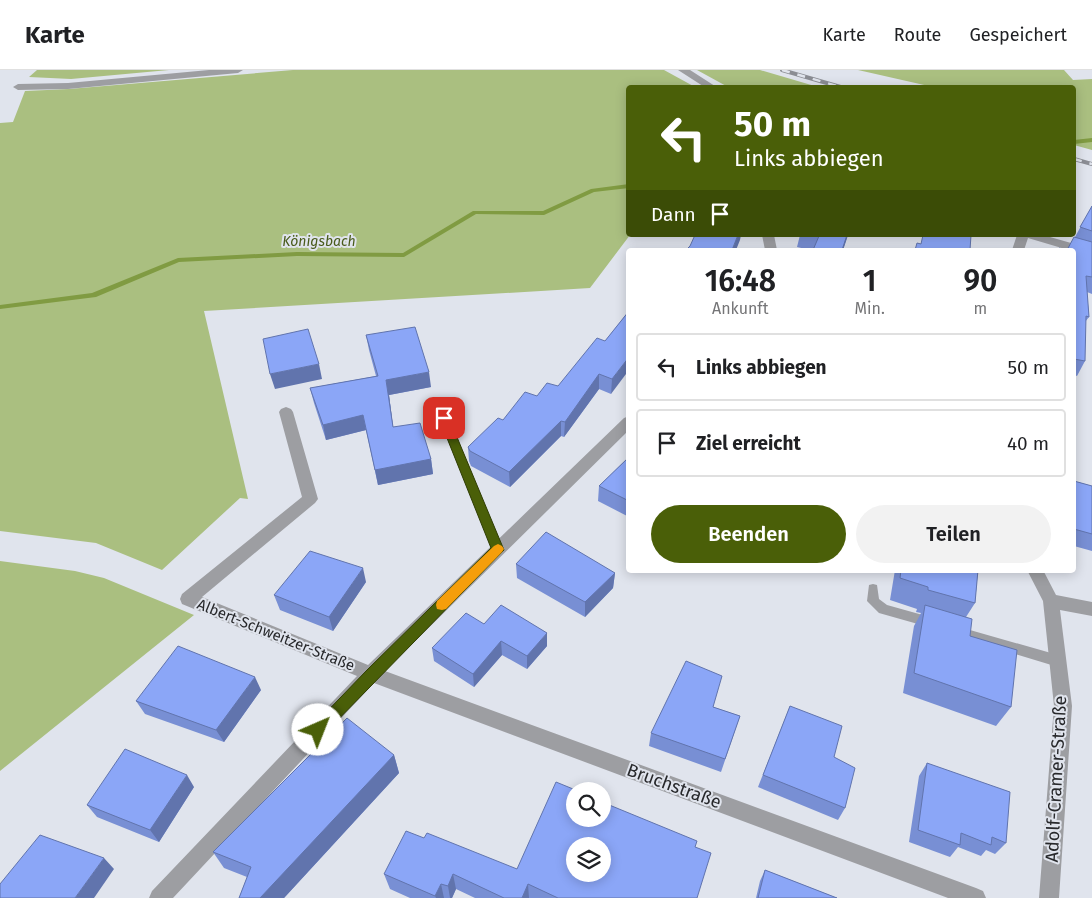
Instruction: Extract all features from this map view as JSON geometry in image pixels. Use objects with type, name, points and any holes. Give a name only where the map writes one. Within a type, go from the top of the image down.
[{"type":"street","points":[[18,87],[68,86],[238,70]]},
{"type":"street","points":[[683,70],[709,85]]},
{"type":"street","points":[[1038,237],[1075,248]]},
{"type":"street","points":[[1076,248],[1092,253]]},
{"type":"street","name":"Albert-Schweitzer-Straße","points":[[286,412],[310,499],[188,599],[371,674]]},
{"type":"street","name":"Albert-Schweitzer-Straße","points":[[159,898],[371,674],[626,424]]},
{"type":"street","name":"Adolf-Cramer-Straße","points":[[1037,573],[1051,601],[1063,706],[1049,898]]},
{"type":"street","points":[[1051,601],[1092,610]]},
{"type":"street","name":"Bruchstraße","points":[[371,674],[976,898]]},
{"type":"lane","points":[[437,401],[498,550]]},
{"type":"lane","points":[[873,589],[873,601],[883,609],[1058,661]]},
{"type":"green space","points":[[37,70],[169,70],[71,79],[29,77]]},
{"type":"green space","points":[[293,70],[664,70],[691,85],[626,85],[626,237],[628,237],[590,288],[204,311],[248,499],[240,498],[162,570],[96,543],[0,531],[0,123],[13,122],[25,91]]},
{"type":"green space","points":[[697,70],[760,70],[811,85],[724,85]]},
{"type":"green space","points":[[858,70],[1064,70],[1073,80],[1092,79],[1092,150],[1076,146],[1076,85],[924,85]]},
{"type":"green space","points":[[0,561],[75,571],[104,578],[194,615],[0,771]]},
{"type":"building","points":[[1092,206],[1092,231],[1080,227]]},
{"type":"building","points":[[694,237],[737,237],[733,248],[688,248]]},
{"type":"building","points":[[819,237],[846,237],[843,248],[814,248]]},
{"type":"building","points":[[923,237],[971,237],[970,248],[916,248],[917,243],[921,244]]},
{"type":"building","points":[[1074,237],[1092,242],[1092,277],[1086,276],[1089,317],[1086,316],[1085,361],[1076,359],[1076,248],[1068,248]]},
{"type":"building","points":[[626,315],[626,361],[612,379],[599,374],[565,422],[561,421],[509,472],[470,451],[468,447],[498,418],[503,420],[525,392],[537,396],[547,383],[558,386],[597,338],[605,341]]},
{"type":"building","points":[[415,327],[429,372],[386,380],[393,427],[420,423],[431,459],[375,470],[363,415],[323,425],[310,388],[378,376],[366,335]]},
{"type":"building","points":[[308,329],[319,364],[270,374],[263,339]]},
{"type":"building","points":[[626,460],[626,500],[599,486]]},
{"type":"building","points":[[1076,482],[1092,486],[1092,534],[1076,530]]},
{"type":"building","points":[[546,532],[615,573],[585,602],[516,564]]},
{"type":"building","points":[[310,551],[363,568],[329,617],[274,595]]},
{"type":"building","points":[[901,573],[978,573],[975,603],[928,590],[928,587],[900,578]]},
{"type":"building","points":[[501,605],[547,633],[527,656],[501,641],[473,674],[432,648],[466,613],[484,624]]},
{"type":"building","points":[[925,605],[972,619],[970,636],[1017,650],[1011,707],[914,673]]},
{"type":"building","points":[[178,646],[255,677],[216,730],[136,701]]},
{"type":"building","points":[[686,661],[722,676],[713,707],[740,716],[725,759],[651,733]]},
{"type":"building","points":[[790,706],[842,726],[834,757],[855,768],[845,808],[763,775]]},
{"type":"building","points":[[347,718],[394,755],[260,898],[239,898],[251,867],[213,852]]},
{"type":"building","points":[[125,749],[187,775],[150,830],[87,805]]},
{"type":"building","points":[[927,763],[1010,792],[1006,843],[992,837],[991,845],[961,833],[960,845],[918,830]]},
{"type":"building","points":[[556,782],[566,786],[566,827],[611,827],[611,806],[697,841],[695,847],[711,853],[697,898],[558,898],[528,884],[522,898],[504,898],[453,874],[448,886],[441,884],[435,896],[384,874],[406,831],[424,838],[427,833],[517,869]]},
{"type":"building","points":[[40,835],[104,858],[75,898],[0,898],[0,884]]},
{"type":"building","points":[[765,870],[837,898],[758,898]]},
{"type":"waterway","name":"Königsbach","points":[[1076,142],[1092,140]]},
{"type":"waterway","name":"Königsbach","points":[[0,307],[93,295],[178,260],[297,254],[404,255],[475,212],[544,213],[593,190],[626,186]]},
{"type":"railway","points":[[782,70],[834,85]]},
{"type":"railway","points":[[1076,160],[1092,164]]},
{"type":"slow traffic","points":[[442,605],[498,549]]},
{"type":"route","points":[[318,730],[371,674],[498,550],[444,418]]}]
